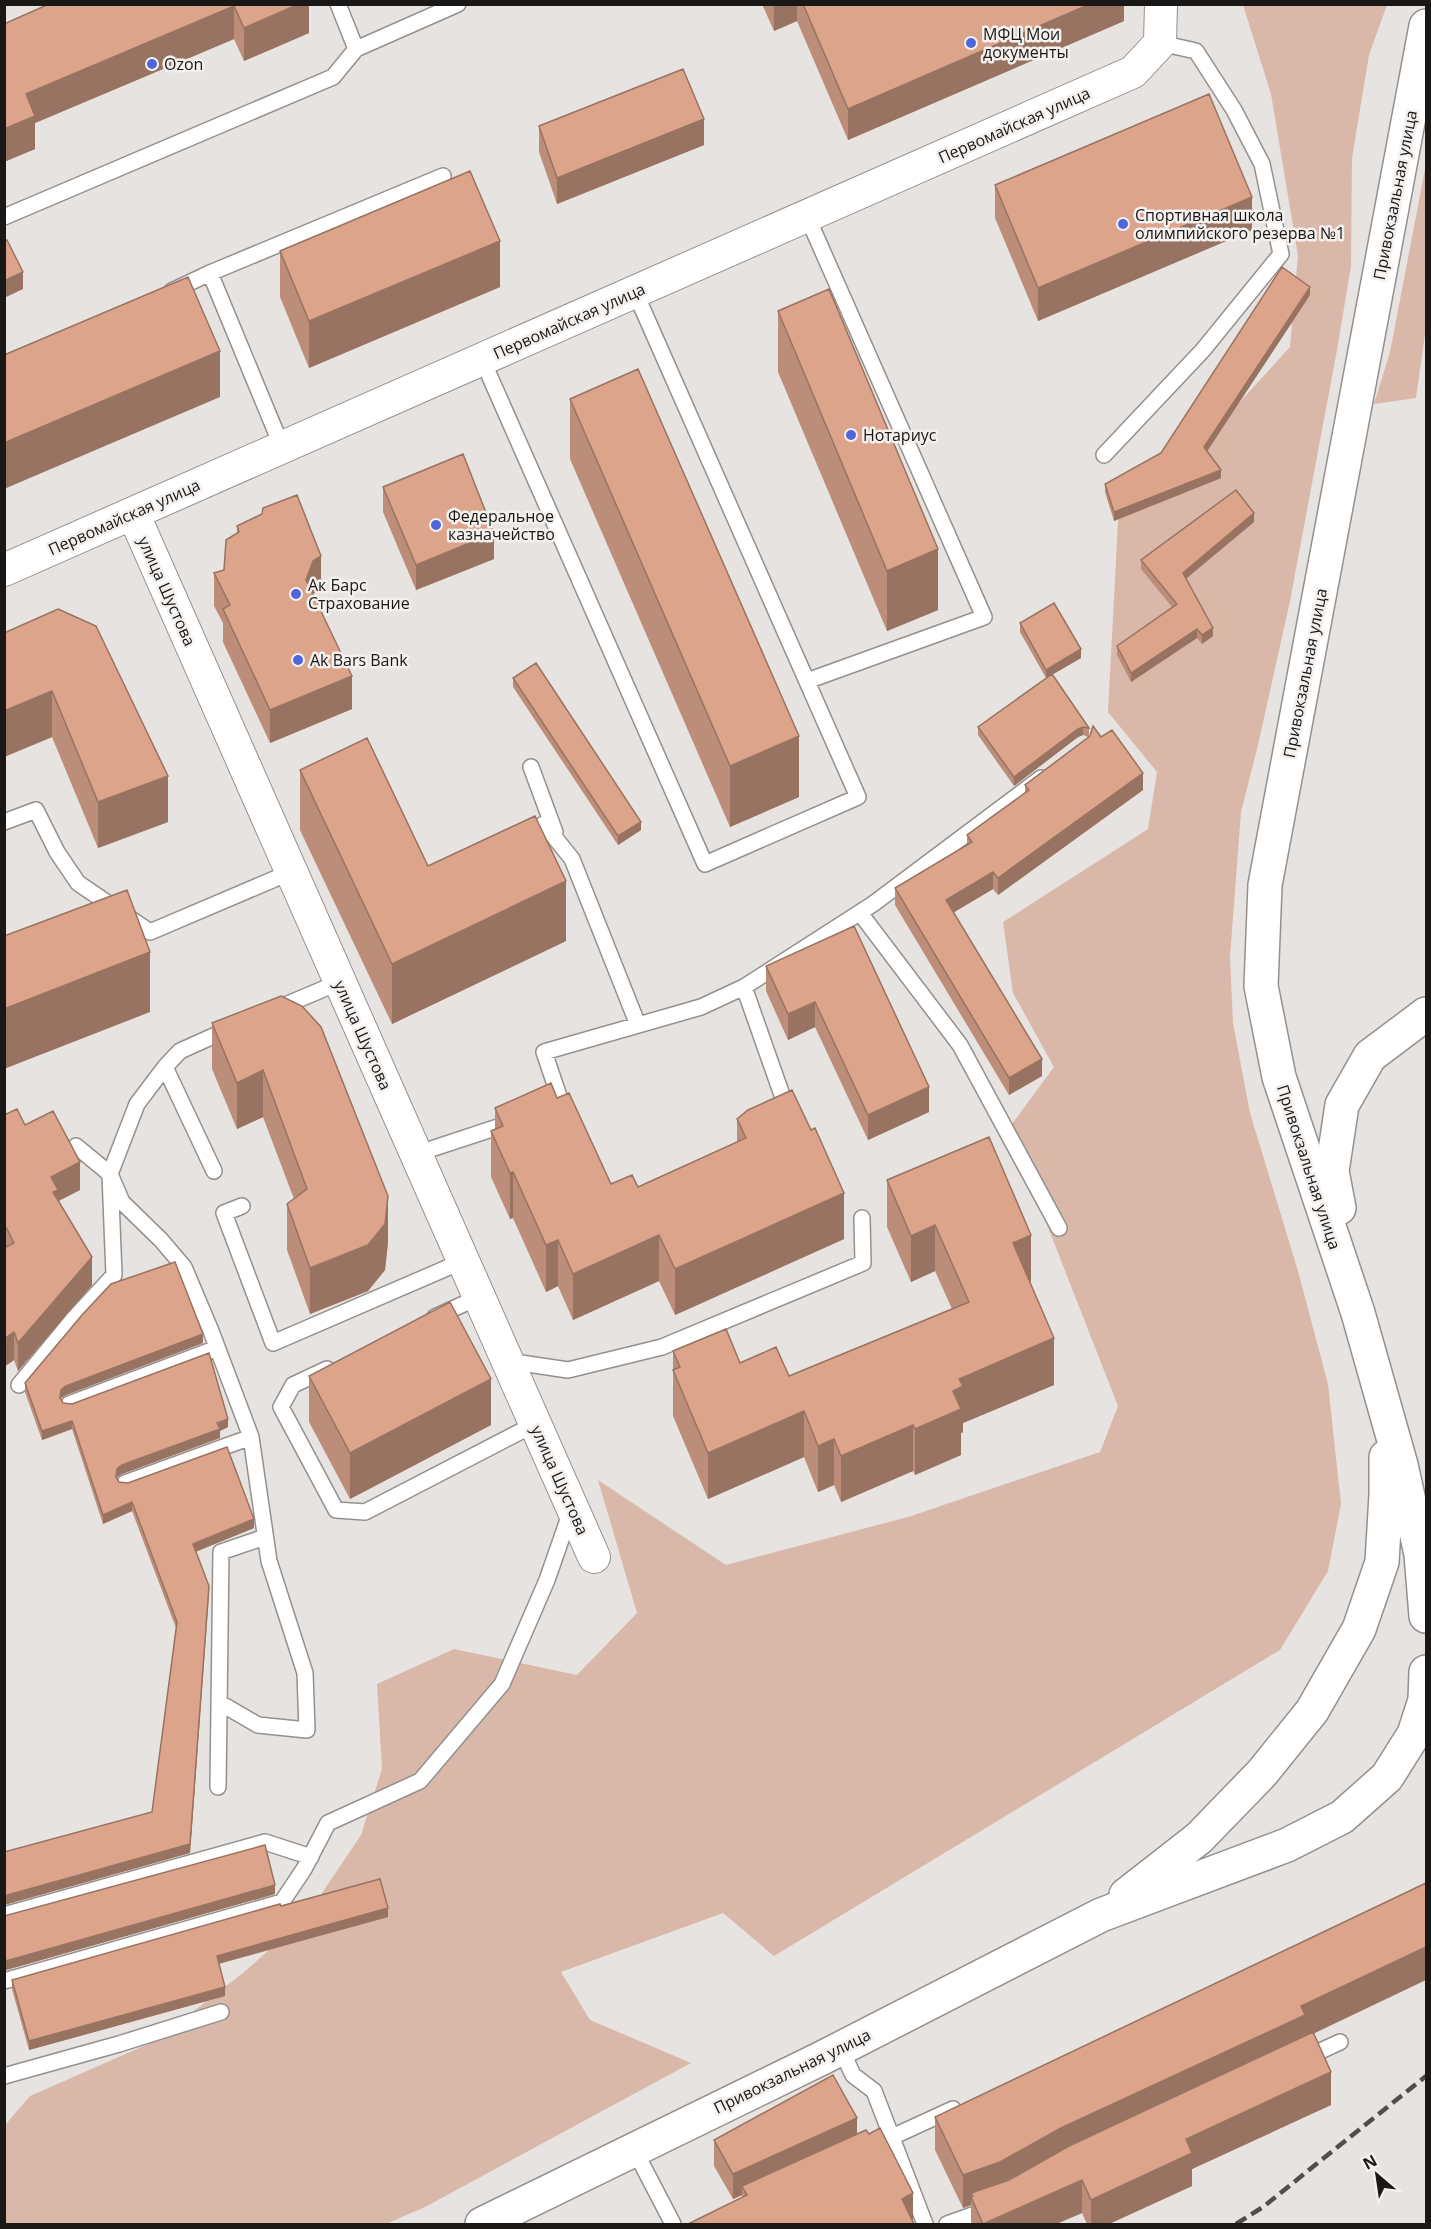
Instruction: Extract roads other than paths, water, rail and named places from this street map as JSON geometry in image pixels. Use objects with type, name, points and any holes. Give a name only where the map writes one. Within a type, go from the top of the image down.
[{"type":"main road","name":"Привокзальная улица","points":[[1358,1313],[1279,1077],[1261,986],[1265,885],[1426,26]]},
{"type":"main road","points":[[1426,1014],[1370,1056],[1342,1105],[1332,1171],[1358,1313],[1401,1465],[1421,1554],[1426,1616]]},
{"type":"main road","points":[[1101,1915],[1199,1838],[1262,1773],[1312,1711],[1359,1629],[1382,1562],[1386,1495],[1385,1413]]},
{"type":"main road","points":[[1101,1915],[1287,1845],[1342,1817],[1387,1777],[1414,1734],[1425,1700],[1426,1672]]},
{"type":"main road","name":"Привокзальная улица","points":[[482,2224],[1101,1915]]},
{"type":"street","points":[[1160,43],[1161,4]]},
{"type":"street","name":"Первомайская улица","points":[[4,570],[1133,72],[1160,43]]},
{"type":"street","name":"улица Шустова","points":[[133,513],[594,1557]]},
{"type":"lane","points":[[338,4],[356,49]]},
{"type":"lane","points":[[4,217],[333,77],[356,49],[458,4]]},
{"type":"lane","points":[[1104,455],[1203,350],[1281,254],[1262,164],[1234,110],[1196,51],[1160,43]]},
{"type":"lane","points":[[156,299],[210,273],[443,176]]},
{"type":"lane","points":[[807,216],[984,617],[807,681]]},
{"type":"lane","points":[[210,273],[282,447]]},
{"type":"lane","points":[[482,359],[705,864],[858,797],[635,292]]},
{"type":"lane","points":[[560,1110],[544,1052],[701,1007],[744,987],[860,913],[1057,766]]},
{"type":"lane","points":[[531,768],[561,845]]},
{"type":"lane","points":[[4,822],[36,810],[57,852],[78,882],[150,932]]},
{"type":"lane","points":[[514,839],[544,824],[572,859],[638,1025]]},
{"type":"lane","points":[[127,940],[291,872]]},
{"type":"lane","points":[[860,913],[960,1045],[1059,1228]]},
{"type":"lane","points":[[265,1014],[340,982]]},
{"type":"lane","points":[[744,987],[788,1111],[779,1118]]},
{"type":"lane","points":[[19,1385],[75,1317],[114,1275],[110,1174],[137,1104],[180,1051],[244,1023]]},
{"type":"lane","points":[[165,1067],[214,1171]]},
{"type":"lane","points":[[416,1154],[528,1117]]},
{"type":"lane","points":[[76,1146],[110,1174],[122,1202],[161,1240],[184,1268],[250,1437],[269,1562],[305,1673],[307,1730],[258,1725],[220,1703]]},
{"type":"lane","points":[[242,1206],[224,1213],[273,1343],[463,1261]]},
{"type":"lane","points":[[507,1361],[568,1370],[662,1347],[863,1263],[862,1218]]},
{"type":"lane","points":[[417,1326],[479,1297]]},
{"type":"lane","points":[[69,1404],[217,1348]]},
{"type":"lane","points":[[345,1360],[293,1385],[281,1407],[336,1510],[365,1512],[535,1424]]},
{"type":"lane","points":[[125,1483],[250,1437]]},
{"type":"lane","points":[[4,1981],[282,1902],[311,1857],[328,1823],[420,1781],[502,1684],[547,1580],[572,1508]]},
{"type":"lane","points":[[218,1787],[221,1552],[265,1537]]},
{"type":"lane","points":[[4,1915],[265,1842],[311,1857]]},
{"type":"lane","points":[[4,2076],[119,2044],[221,2012]]},
{"type":"lane","points":[[1287,2067],[1340,2042]]},
{"type":"lane","points":[[840,2047],[853,2075],[874,2091],[925,2224]]},
{"type":"lane","points":[[850,2157],[968,2103]]},
{"type":"lane","points":[[634,2149],[673,2224]]},
{"type":"lane","points":[[946,2224],[1005,2204]]},
{"type":"railway","points":[[1236,2224],[1263,2207],[1426,2076]]},
{"type":"place","name":"МФЦ Мои документы","points":[[971,43]]},
{"type":"place","name":"Ozon","points":[[152,64]]},
{"type":"place","name":"Спортивная школа олимпийского резерва №1","points":[[1123,224]]},
{"type":"place","name":"Нотариус","points":[[851,435]]},
{"type":"place","name":"Федеральное казначейство","points":[[436,525]]},
{"type":"place","name":"Ак Барс Страхование","points":[[296,594]]},
{"type":"place","name":"Ak Bars Bank","points":[[298,660]]}]
